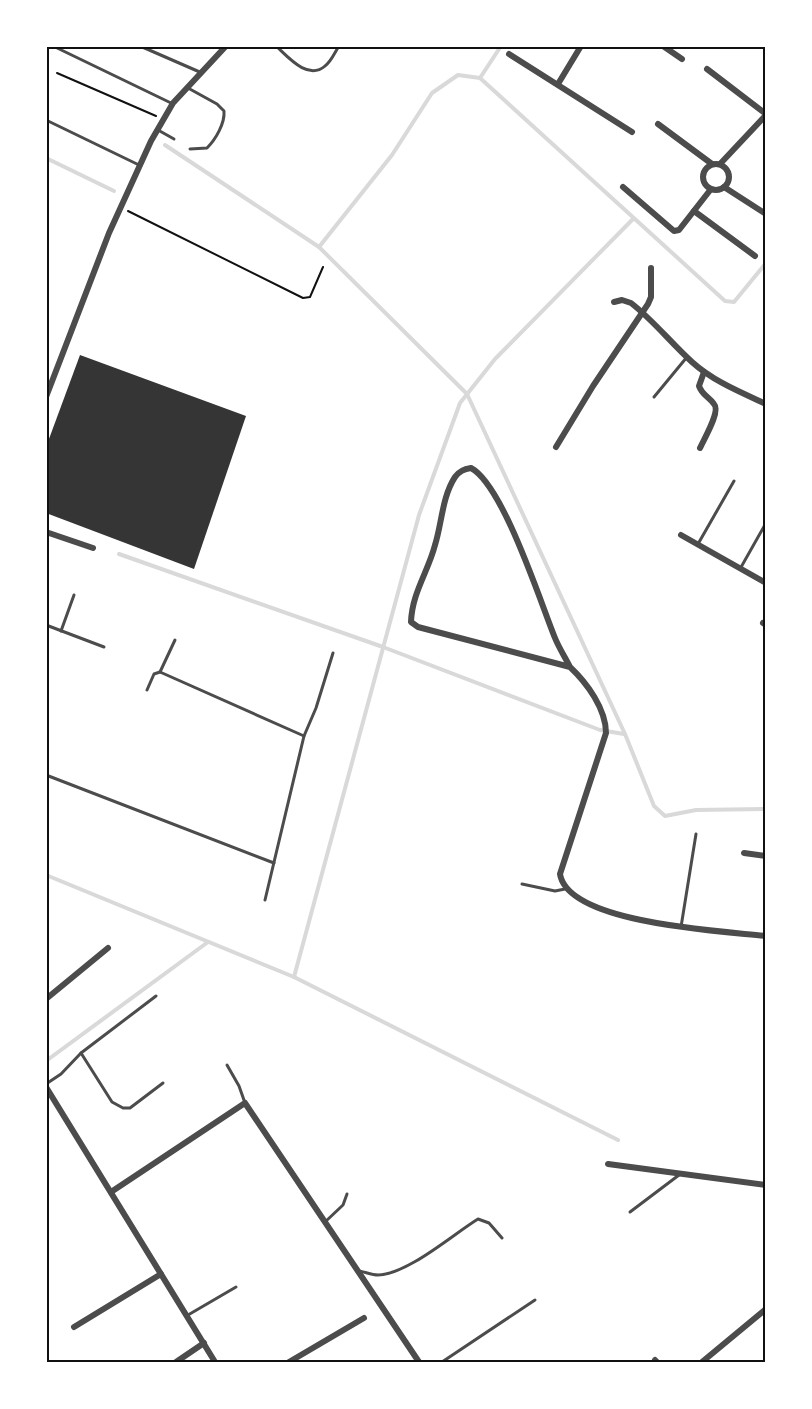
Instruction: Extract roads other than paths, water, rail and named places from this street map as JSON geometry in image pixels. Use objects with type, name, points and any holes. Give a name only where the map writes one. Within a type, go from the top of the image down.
[{"type":"street","points":[[46,397],[109,233],[157,129],[173,103],[226,46]]},
{"type":"street","points":[[558,84],[581,46]]},
{"type":"street","points":[[663,46],[682,59]]},
{"type":"street","points":[[509,54],[632,132]]},
{"type":"street","points":[[658,124],[712,164],[720,164],[765,114],[707,69]]},
{"type":"street","points":[[712,164],[704,171],[703,176],[706,186],[716,190],[724,187],[729,174],[720,164]]},
{"type":"street","points":[[623,187],[674,231],[679,230],[711,189]]},
{"type":"street","points":[[724,187],[765,214]]},
{"type":"street","points":[[694,212],[755,256]]},
{"type":"street","points":[[556,447],[651,297],[651,268]]},
{"type":"street","points":[[614,302],[627,301],[704,372],[765,404]]},
{"type":"street","points":[[700,448],[716,409],[716,405],[700,392],[699,386],[704,372]]},
{"type":"street","points":[[570,667],[418,627],[411,622],[413,599],[435,547],[444,504],[455,477],[464,469],[471,468],[483,477],[528,567],[556,640],[570,667],[580,676],[603,712],[606,722],[606,733],[560,874],[565,888],[580,901],[630,919],[765,936]]},
{"type":"street","points":[[46,532],[93,548]]},
{"type":"street","points":[[681,534],[765,583]]},
{"type":"street","points":[[744,853],[765,856]]},
{"type":"street","points":[[46,999],[108,948]]},
{"type":"street","points":[[46,1086],[215,1362]]},
{"type":"street","points":[[111,1192],[245,1103],[419,1362]]},
{"type":"street","points":[[608,1164],[765,1185]]},
{"type":"street","points":[[74,1327],[161,1274]]},
{"type":"street","points":[[702,1362],[765,1309]]},
{"type":"street","points":[[289,1362],[364,1318]]},
{"type":"street","points":[[176,1362],[204,1343]]},
{"type":"lane","points":[[53,46],[173,103]]},
{"type":"lane","points":[[140,46],[202,73]]},
{"type":"lane","points":[[276,46],[294,64],[306,70],[315,71],[325,66],[339,46]]},
{"type":"lane","points":[[188,88],[217,104],[224,111],[224,118],[213,142],[207,148],[190,149]]},
{"type":"lane","points":[[46,120],[139,165]]},
{"type":"lane","points":[[157,129],[174,140]]},
{"type":"lane","points":[[654,397],[687,357]]},
{"type":"lane","points":[[698,544],[734,481]]},
{"type":"lane","points":[[740,569],[765,523]]},
{"type":"lane","points":[[61,631],[74,595]]},
{"type":"lane","points":[[46,625],[104,647]]},
{"type":"lane","points":[[160,672],[175,640]]},
{"type":"lane","points":[[265,900],[304,736],[316,708],[333,653]]},
{"type":"lane","points":[[147,690],[154,674],[160,672],[304,736]]},
{"type":"lane","points":[[46,775],[274,862]]},
{"type":"lane","points":[[681,927],[696,834]]},
{"type":"lane","points":[[522,884],[555,891],[565,888]]},
{"type":"lane","points":[[46,1086],[81,1053],[156,996]]},
{"type":"lane","points":[[81,1053],[112,1102],[123,1108],[130,1108],[164,1083]]},
{"type":"lane","points":[[227,1065],[245,1103]]},
{"type":"lane","points":[[630,1212],[681,1173]]},
{"type":"lane","points":[[325,1222],[344,1205],[347,1194]]},
{"type":"lane","points":[[357,1270],[378,1275],[401,1269],[446,1242],[478,1219],[489,1223],[502,1238]]},
{"type":"lane","points":[[187,1316],[236,1287]]},
{"type":"lane","points":[[442,1362],[535,1300]]},
{"type":"waterway","points":[[319,247],[392,155],[432,93],[458,75],[480,78],[501,46]]},
{"type":"waterway","points":[[480,78],[725,301],[734,302],[766,263]]},
{"type":"waterway","points":[[165,145],[319,247],[467,394],[625,734],[654,806],[665,816],[696,810],[766,809]]},
{"type":"waterway","points":[[46,158],[114,191]]},
{"type":"waterway","points":[[294,977],[419,515],[460,403],[495,359],[633,219]]},
{"type":"waterway","points":[[119,554],[383,647],[600,730],[624,734]]},
{"type":"waterway","points":[[46,875],[294,977],[618,1140]]},
{"type":"waterway","points":[[46,1061],[208,942]]}]
